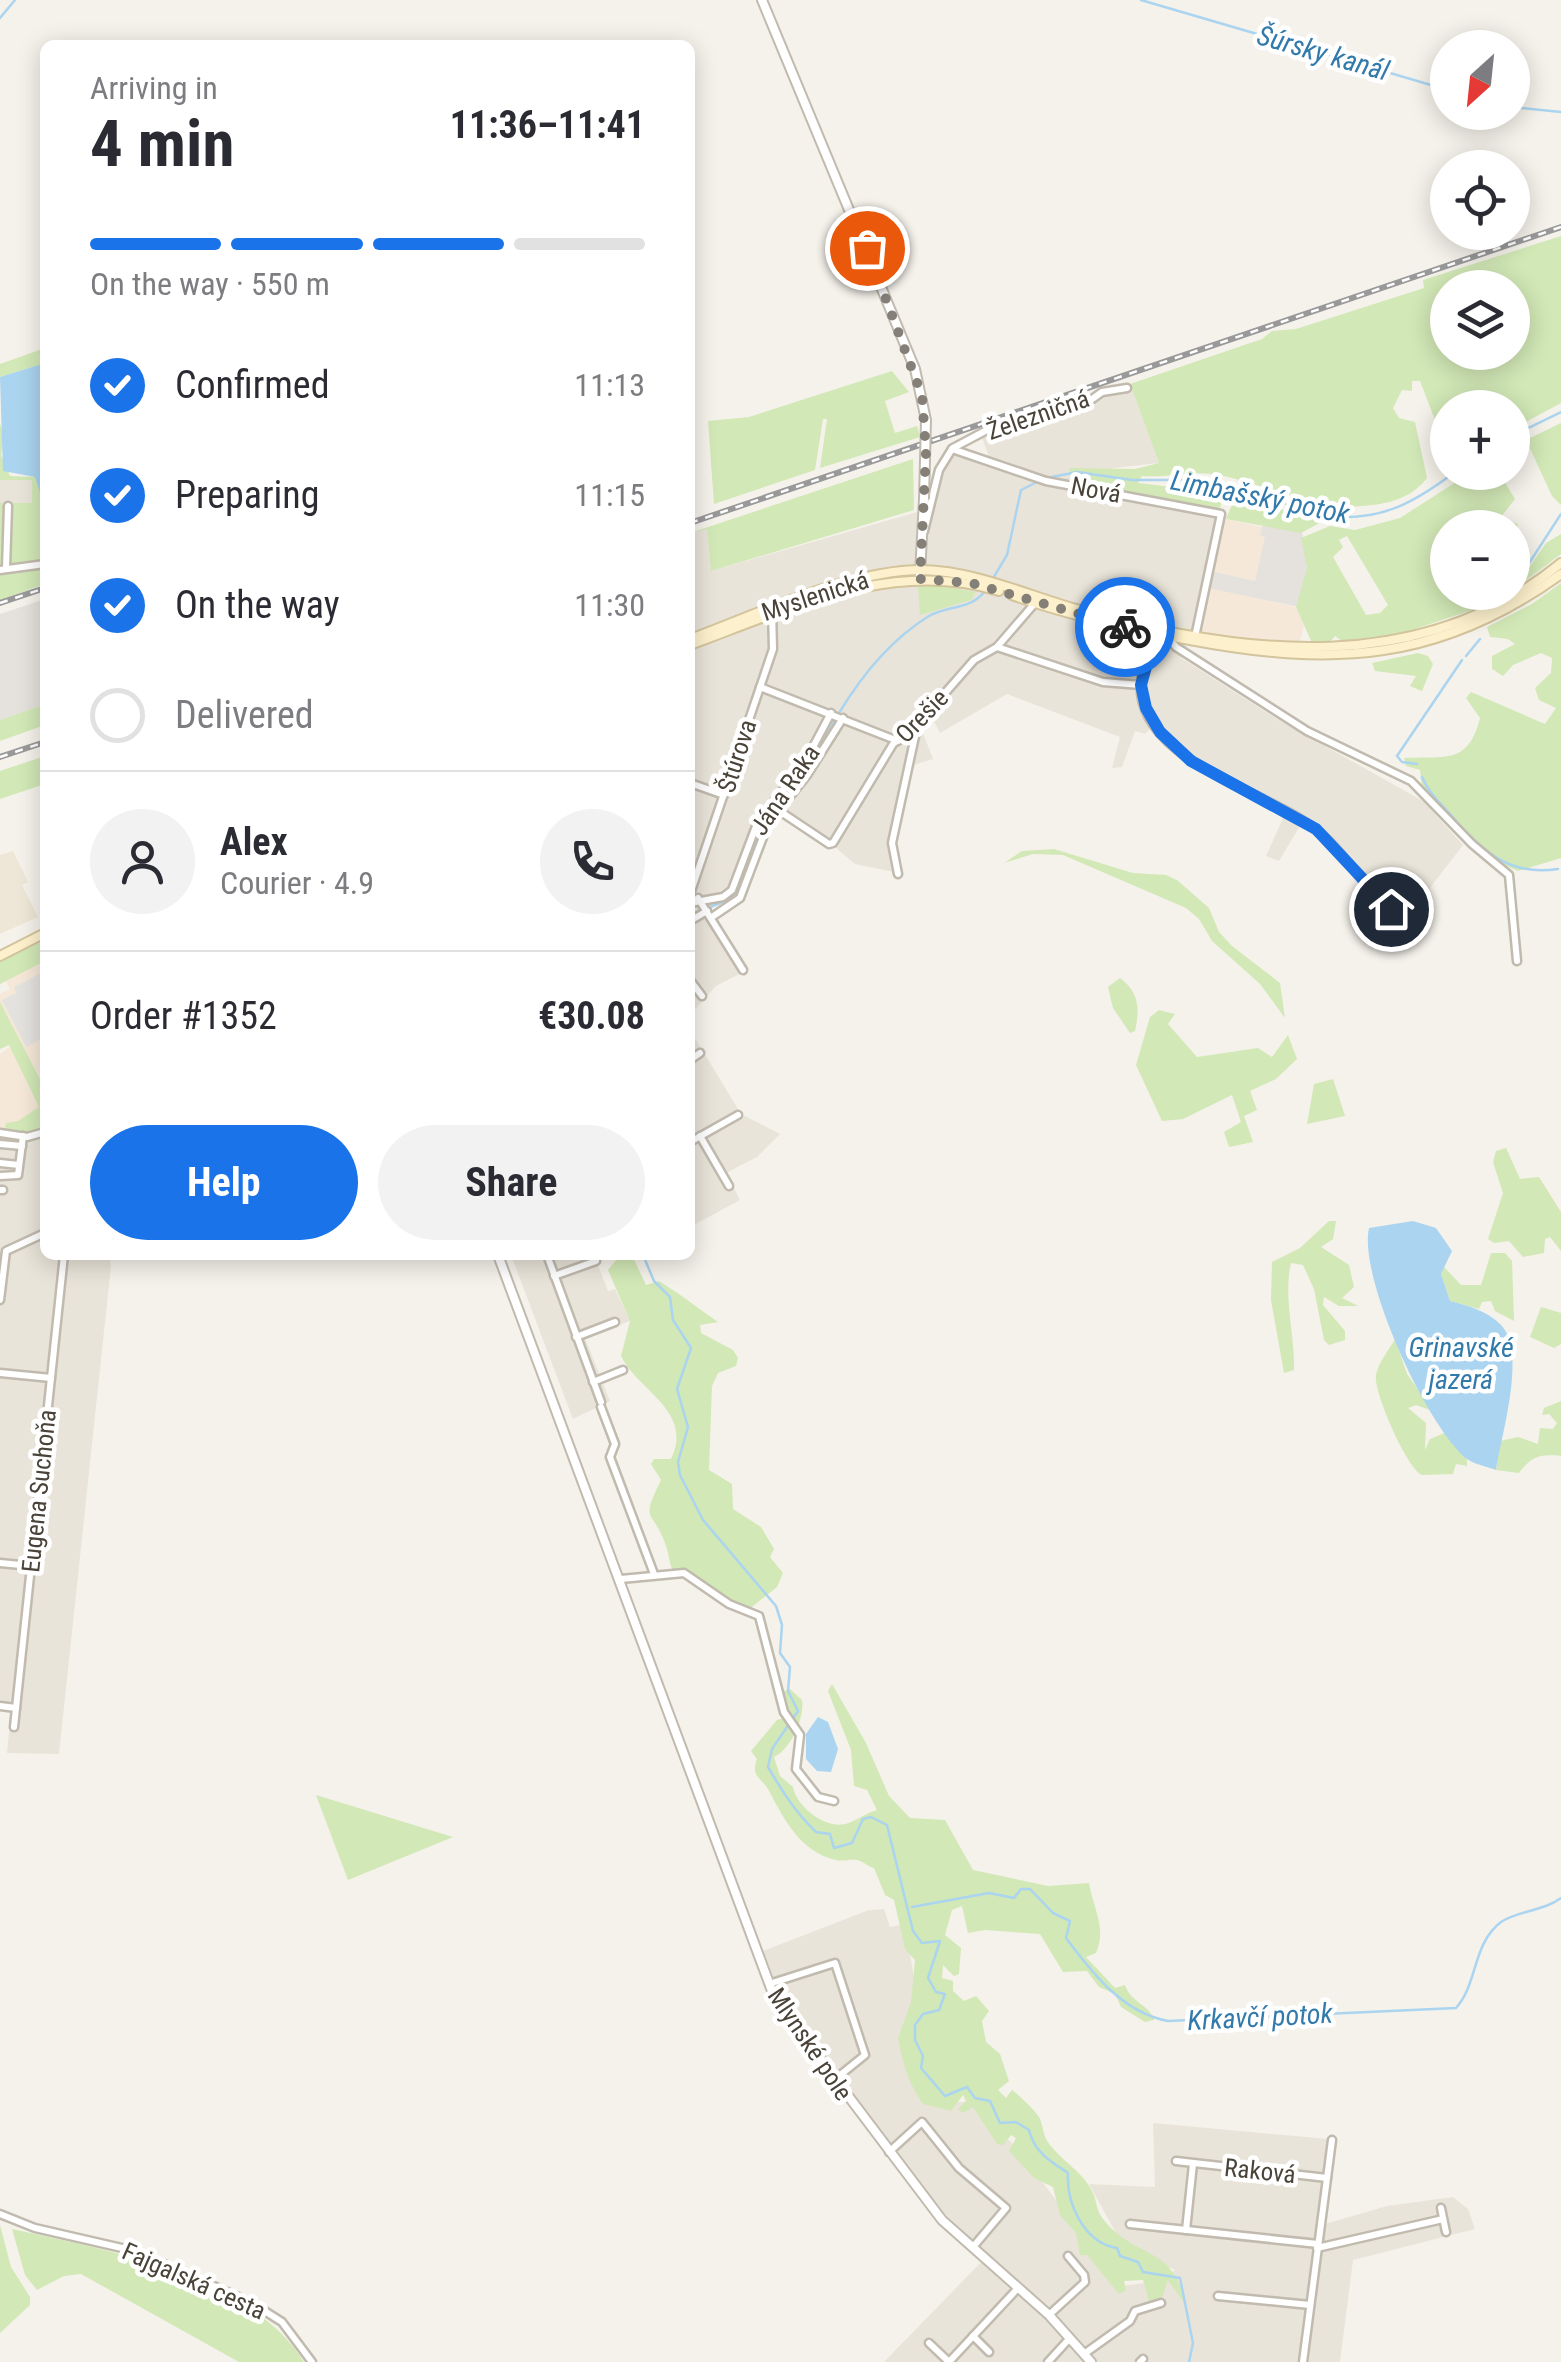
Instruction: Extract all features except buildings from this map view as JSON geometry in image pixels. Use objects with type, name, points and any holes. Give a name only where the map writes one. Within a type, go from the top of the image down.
[{"type":"main road","points":[[1292,653],[1422,636],[1505,601],[1561,563]]},
{"type":"main road","name":"Myslenická","points":[[695,640],[880,575],[920,574],[989,585],[1195,638]]},
{"type":"main road","points":[[1292,653],[1354,656],[1425,643],[1492,618],[1561,574]]},
{"type":"main road","name":"Myslenická","points":[[989,585],[1036,603],[1155,634],[1292,653]]},
{"type":"main road","points":[[1167,636],[1177,632]]},
{"type":"main road","points":[[0,956],[40,936]]},
{"type":"street","points":[[762,0],[915,369],[926,420],[920,574]]},
{"type":"street","name":"Železničná","points":[[952,449],[987,430],[1027,423],[1088,402],[1102,392],[1127,388]]},
{"type":"street","points":[[920,542],[940,468],[952,449]]},
{"type":"street","name":"Nová","points":[[952,449],[1033,478],[1221,514],[1195,638]]},
{"type":"street","points":[[8,506],[3,569],[40,565]]},
{"type":"street","name":"Orešie","points":[[778,810],[831,844],[898,741],[917,726],[974,660],[997,647],[1036,603]]},
{"type":"street","name":"Štúrova","points":[[695,878],[775,640],[773,612]]},
{"type":"street","points":[[1155,634],[1141,685],[1152,721],[1185,756],[1316,829],[1391,909],[1416,921]]},
{"type":"street","points":[[1167,636],[1176,648],[1260,704],[1366,762],[1412,781],[1472,844],[1509,875],[1517,961]]},
{"type":"street","points":[[997,647],[1039,665],[1112,685],[1141,685]]},
{"type":"street","points":[[760,687],[898,741]]},
{"type":"street","points":[[695,919],[740,898],[761,838],[807,775],[837,716]]},
{"type":"street","name":"Jána Raka","points":[[700,900],[722,897],[732,890],[758,822],[837,716]]},
{"type":"street","points":[[898,874],[892,842],[917,726]]},
{"type":"street","points":[[695,786],[724,796]]},
{"type":"street","points":[[695,894],[743,970]]},
{"type":"street","points":[[695,902],[700,900]]},
{"type":"street","points":[[695,987],[702,996]]},
{"type":"street","points":[[695,1056],[700,1053]]},
{"type":"street","points":[[695,1139],[738,1115]]},
{"type":"street","points":[[0,1133],[23,1136],[40,1133]]},
{"type":"street","points":[[0,1176],[16,1178],[23,1136]]},
{"type":"street","points":[[700,1136],[729,1186]]},
{"type":"street","points":[[0,1144],[22,1146]]},
{"type":"street","points":[[0,1163],[19,1165]]},
{"type":"street","points":[[0,1300],[8,1249],[40,1235]]},
{"type":"street","name":"Eugena Suchoňa","points":[[14,1727],[63,1260]]},
{"type":"street","name":"Mlynské pole","points":[[500,1260],[680,1736],[768,1984],[833,2081],[942,2220],[1049,2315],[1087,2358]]},
{"type":"street","points":[[549,1260],[615,1444],[610,1457],[654,1574]]},
{"type":"street","points":[[554,1276],[596,1261]]},
{"type":"street","points":[[576,1337],[615,1322]]},
{"type":"street","points":[[594,1382],[622,1370]]},
{"type":"street","points":[[0,1372],[51,1378]]},
{"type":"street","points":[[0,1563],[31,1566]]},
{"type":"street","points":[[621,1579],[684,1573],[730,1604],[759,1616],[791,1724],[800,1735],[796,1768],[818,1797],[834,1801]]},
{"type":"street","points":[[0,1706],[16,1708]]},
{"type":"street","points":[[768,1984],[834,1963],[866,2055],[833,2081]]},
{"type":"street","points":[[888,2152],[922,2122],[960,2168],[1006,2208],[973,2247]]},
{"type":"street","name":"Raková","points":[[1303,2362],[1332,2140]]},
{"type":"street","name":"Raková","points":[[1176,2161],[1326,2178]]},
{"type":"street","name":"Raková","points":[[1186,2230],[1193,2164]]},
{"type":"street","points":[[1440,2208],[1446,2232]]},
{"type":"street","name":"Fajgalská cesta","points":[[0,2214],[48,2232],[135,2250],[252,2303],[282,2322],[312,2362]]},
{"type":"street","points":[[1130,2224],[1317,2246],[1443,2220]]},
{"type":"street","points":[[1049,2315],[1084,2282],[1068,2256]]},
{"type":"street","points":[[930,2343],[949,2362],[1018,2288]]},
{"type":"street","points":[[1218,2296],[1310,2305]]},
{"type":"street","points":[[1087,2358],[1130,2321],[1134,2311],[1161,2303]]},
{"type":"street","points":[[973,2336],[990,2352]]},
{"type":"street","points":[[1048,2362],[1070,2338]]},
{"type":"shaded area","points":[[1130,384],[1159,463],[1114,468],[1074,483],[1219,512],[1193,631],[1181,658],[1282,722],[1423,801],[1463,845],[1406,919],[1301,824],[1279,861],[1266,856],[1284,816],[1188,761],[1152,726],[1145,734],[1135,731],[1122,767],[1112,768],[1120,737],[1007,694],[940,733],[931,715],[921,728],[933,759],[913,765],[895,840],[899,873],[855,864],[835,847],[769,809],[760,822],[735,889],[706,902],[745,971],[716,986],[695,1009],[695,532],[707,528],[711,571],[931,508],[950,453],[990,460],[981,435]]},
{"type":"shaded area","points":[[0,480],[32,480],[32,503],[0,503]]},
{"type":"shaded area","points":[[1219,512],[1226,519],[1262,527],[1260,535],[1266,536],[1255,581],[1207,570]]},
{"type":"shaded area","points":[[1263,523],[1302,531],[1307,568],[1299,607],[1203,587],[1207,570],[1255,581],[1265,537],[1260,535]]},
{"type":"shaded area","points":[[1203,587],[1296,607],[1304,625],[1299,645],[1193,632]]},
{"type":"shaded area","points":[[40,601],[40,706],[0,720],[0,614]]},
{"type":"shaded area","points":[[13,851],[28,882],[22,885],[38,917],[0,934],[0,855]]},
{"type":"shaded area","points":[[40,962],[40,1128],[24,1133],[0,1130],[0,1054],[16,1042],[0,1012],[0,994],[10,989],[5,979]]},
{"type":"shaded area","points":[[40,974],[40,1040],[26,1047],[2,1000],[16,993],[14,987]]},
{"type":"shaded area","points":[[695,1038],[741,1114],[780,1134],[757,1157],[726,1173],[740,1200],[695,1224]]},
{"type":"shaded area","points":[[0,1130],[36,1131],[40,1133],[40,1260],[110,1260],[111,1266],[59,1754],[7,1753],[11,1711],[0,1709]]},
{"type":"shaded area","points":[[513,1260],[596,1260],[608,1291],[615,1289],[630,1321],[585,1338],[610,1401],[573,1419]]},
{"type":"shaded area","points":[[884,1909],[890,1927],[905,1924],[935,2102],[969,2102],[1015,2146],[1121,2286],[1161,2281],[1175,2270],[1123,2246],[1089,2184],[1155,2187],[1153,2123],[1328,2139],[1318,2226],[1387,2206],[1453,2197],[1468,2209],[1475,2229],[1353,2260],[1340,2362],[884,2362],[988,2255],[938,2207],[787,2011],[763,1951],[869,1910]]},
{"type":"green space","points":[[1561,236],[1561,403],[1530,420],[1530,390],[1430,390],[1430,407],[1420,381],[1412,381],[1412,391],[1402,390],[1393,408],[1399,418],[1415,422],[1427,478],[1405,496],[1379,504],[1326,510],[1255,484],[1212,474],[1142,476],[1138,483],[1224,493],[1219,512],[1073,483],[1069,468],[1135,469],[1159,463],[1130,384],[1262,339],[1272,331],[1296,329],[1424,288],[1423,280],[1430,278],[1430,370],[1530,370],[1530,270],[1454,270],[1517,250],[1530,250],[1530,246]]},
{"type":"green space","points":[[40,350],[40,365],[0,377],[0,364]]},
{"type":"green space","points":[[892,371],[909,392],[885,401],[895,433],[917,426],[920,437],[820,468],[827,419],[823,419],[815,470],[714,504],[708,421],[749,417]]},
{"type":"green space","points":[[1561,423],[1561,505],[1552,496],[1530,449],[1530,438]]},
{"type":"green space","points":[[0,424],[4,435],[1,455],[10,476],[35,477],[40,483],[40,560],[0,566],[0,503],[32,503],[32,480],[0,480]]},
{"type":"green space","points":[[913,459],[914,510],[711,571],[707,529],[695,531]]},
{"type":"green space","points":[[1444,490],[1509,490],[1515,499],[1506,510],[1430,510],[1430,610],[1472,610],[1391,637],[1343,642],[1335,636],[1330,642],[1312,643],[1296,607],[1307,568],[1301,538],[1330,526],[1355,530],[1400,518]],"holes":[[[1347,536],[1388,605],[1380,613],[1366,615],[1333,557],[1343,547],[1339,540]]]},
{"type":"green space","points":[[1242,500],[1323,521],[1301,533],[1226,519],[1232,505]]},
{"type":"green space","points":[[1561,534],[1561,554],[1530,577],[1530,566],[1546,543]]},
{"type":"green space","points":[[40,568],[40,586],[0,600],[0,574]]},
{"type":"green space","points":[[1561,583],[1561,858],[1518,871],[1495,861],[1422,787],[1420,770],[1406,766],[1404,758],[1443,757],[1462,751],[1480,718],[1466,698],[1471,692],[1545,724],[1556,708],[1539,700],[1535,688],[1551,673],[1552,658],[1541,653],[1513,665],[1503,676],[1492,669],[1492,656],[1515,644],[1490,637],[1487,627],[1520,610],[1530,610],[1532,604]]},
{"type":"green space","points":[[918,586],[976,592],[971,600],[920,615]]},
{"type":"green space","points":[[1418,653],[1428,656],[1433,664],[1422,691],[1410,686],[1416,676],[1375,671],[1372,663]]},
{"type":"green space","points":[[40,706],[40,727],[0,741],[0,720]]},
{"type":"green space","points":[[40,758],[40,786],[0,799],[0,771]]},
{"type":"green space","points":[[1054,849],[1133,873],[1166,875],[1177,880],[1209,908],[1219,932],[1232,946],[1280,983],[1285,1018],[1260,984],[1212,941],[1199,919],[1186,908],[1063,855],[1033,854],[1004,863],[1022,851]]},
{"type":"green space","points":[[40,939],[40,964],[0,984],[0,959]]},
{"type":"green space","points":[[1120,978],[1131,989],[1136,1002],[1135,1031],[1130,1033],[1113,1008],[1108,987]]},
{"type":"green space","points":[[0,1002],[40,1079],[40,1130],[31,1134],[5,1129],[6,1123],[18,1121],[39,1107],[9,1045],[0,1049]]},
{"type":"green space","points":[[1159,1010],[1175,1014],[1168,1024],[1197,1057],[1258,1048],[1272,1057],[1288,1035],[1297,1059],[1276,1079],[1250,1091],[1257,1110],[1244,1116],[1253,1142],[1229,1147],[1224,1132],[1241,1122],[1232,1095],[1183,1119],[1162,1121],[1136,1065],[1150,1017]]},
{"type":"green space","points":[[1333,1079],[1345,1116],[1307,1124],[1314,1084]]},
{"type":"green space","points":[[1506,1148],[1520,1179],[1539,1177],[1561,1212],[1561,1251],[1550,1237],[1545,1239],[1544,1253],[1523,1257],[1509,1241],[1494,1243],[1488,1239],[1503,1193],[1493,1162],[1496,1151]]},
{"type":"green space","points":[[1329,1221],[1336,1221],[1333,1239],[1321,1247],[1349,1265],[1354,1287],[1342,1298],[1358,1306],[1339,1306],[1324,1297],[1323,1305],[1345,1331],[1345,1340],[1329,1345],[1324,1340],[1314,1289],[1303,1265],[1291,1263],[1288,1289],[1294,1370],[1284,1373],[1271,1300],[1272,1262],[1300,1248]]},
{"type":"green space","points":[[1491,1253],[1505,1253],[1512,1261],[1514,1321],[1495,1311],[1491,1301],[1482,1302],[1479,1309],[1450,1301],[1441,1274],[1444,1267],[1461,1285],[1481,1285]]},
{"type":"green space","points":[[616,1260],[634,1260],[646,1285],[659,1281],[718,1322],[700,1325],[701,1333],[733,1350],[738,1358],[736,1366],[718,1373],[712,1386],[709,1470],[732,1484],[733,1509],[761,1527],[774,1549],[770,1557],[783,1573],[777,1587],[743,1614],[691,1575],[672,1569],[661,1534],[650,1515],[661,1480],[651,1464],[654,1459],[671,1459],[675,1428],[661,1403],[621,1356],[630,1321],[608,1270]]},
{"type":"green space","points":[[1541,1307],[1561,1313],[1561,1344],[1554,1348],[1530,1337]]},
{"type":"green space","points":[[1395,1339],[1407,1374],[1433,1411],[1416,1405],[1408,1408],[1426,1423],[1425,1450],[1430,1439],[1447,1432],[1467,1459],[1467,1466],[1456,1464],[1453,1474],[1422,1475],[1392,1429],[1376,1375]]},
{"type":"green space","points":[[1561,1401],[1561,1456],[1537,1457],[1519,1473],[1496,1470],[1500,1441],[1518,1437],[1538,1444],[1540,1428],[1553,1429],[1557,1423],[1549,1414],[1542,1415],[1544,1408]]},
{"type":"green space","points":[[832,1684],[866,1743],[889,1796],[910,1818],[945,1820],[973,1870],[1048,1886],[1089,1883],[1100,1935],[1096,1953],[1086,1957],[1115,1988],[1125,1985],[1154,2020],[1145,2022],[1121,2007],[1115,1994],[1099,1987],[1087,1971],[1063,1972],[1040,1934],[985,1930],[968,1933],[962,1906],[952,1910],[945,1935],[961,1948],[959,1974],[954,1976],[943,1965],[942,1978],[953,1981],[953,1991],[964,2001],[976,1996],[989,2011],[982,2021],[986,2042],[1000,2054],[1009,2081],[998,2090],[1006,2098],[1012,2090],[1033,2110],[1041,2120],[1047,2142],[1088,2184],[1103,2219],[1115,2232],[1172,2271],[1185,2304],[1168,2280],[1161,2300],[1149,2301],[1143,2280],[1124,2281],[1126,2290],[1119,2294],[1087,2255],[1080,2255],[1076,2233],[1060,2215],[1053,2187],[1034,2178],[1009,2151],[1016,2138],[1011,2135],[1003,2145],[997,2144],[973,2107],[963,2113],[958,2109],[966,2101],[963,2095],[951,2111],[923,2104],[918,2096],[898,2038],[911,2002],[915,1960],[905,1949],[894,1900],[885,1895],[874,1868],[858,1860],[823,1856],[803,1842],[758,1777],[757,1759],[751,1751],[777,1720],[787,1717],[781,1692],[790,1689],[802,1700],[802,1707],[791,1741],[774,1757],[780,1776],[793,1787],[805,1808],[829,1823],[845,1824],[877,1810],[867,1790],[854,1786],[851,1750],[828,1691]]},
{"type":"green space","points":[[316,1795],[453,1837],[348,1880]]},
{"type":"green space","points":[[0,2225],[11,2267],[30,2297],[30,2305],[0,2333]]},
{"type":"green space","points":[[12,2229],[131,2257],[213,2287],[249,2307],[280,2332],[304,2362],[239,2362],[81,2274],[64,2276],[37,2290],[25,2275]]},
{"type":"water","points":[[40,365],[40,492],[35,477],[3,471],[0,377]]},
{"type":"water","name":"Grinavské jazerá","points":[[1413,1221],[1436,1228],[1452,1251],[1441,1274],[1450,1301],[1489,1315],[1508,1336],[1512,1372],[1496,1470],[1467,1459],[1451,1442],[1416,1385],[1385,1314],[1368,1251],[1369,1228]]},
{"type":"water","points":[[818,1717],[828,1722],[838,1749],[831,1772],[817,1771],[806,1759],[806,1734]]},
{"type":"waterway","points":[[0,18],[15,0]]},
{"type":"waterway","name":"Šúrsky kanál","points":[[1141,0],[1430,85]]},
{"type":"waterway","name":"Šúrsky kanál","points":[[1530,109],[1561,112]]},
{"type":"waterway","name":"Limbašský potok","points":[[1530,427],[1561,412]]},
{"type":"waterway","name":"Limbašský potok","points":[[1047,478],[1077,472],[1132,480],[1200,480],[1332,517],[1383,512],[1430,489]]},
{"type":"waterway","name":"Limbašský potok","points":[[992,580],[1007,555],[1021,490],[1039,481]]},
{"type":"waterway","points":[[1530,562],[1561,514]]},
{"type":"waterway","name":"Limbašský potok","points":[[839,713],[867,672],[902,636],[929,616],[973,601],[985,591]]},
{"type":"waterway","points":[[1466,656],[1480,639]]},
{"type":"waterway","points":[[1417,764],[1402,762],[1397,756],[1462,660]]},
{"type":"waterway","name":"Limbašský potok","points":[[695,912],[729,900],[737,892],[764,820],[807,769],[835,720]]},
{"type":"waterway","points":[[1422,777],[1462,828],[1485,850],[1525,869],[1558,869]]},
{"type":"waterway","name":"Limbašský potok","points":[[645,1260],[654,1281],[670,1297],[673,1320],[691,1348],[677,1389],[688,1427],[678,1462],[680,1475],[703,1520],[776,1606],[782,1625],[780,1653],[790,1667],[788,1691],[798,1711],[772,1749],[768,1767],[809,1825],[816,1832],[830,1834],[834,1848],[852,1843],[863,1819],[871,1817],[887,1825],[913,1931],[922,1943],[940,1941],[928,1978],[936,1992],[945,1994],[939,2010],[923,2014],[915,2025],[915,2040],[923,2056],[921,2068],[945,2096],[967,2087],[975,2098],[990,2101],[1000,2123],[1016,2122],[1029,2130],[1039,2150],[1068,2173],[1074,2209],[1095,2238],[1117,2248],[1120,2256],[1138,2262],[1143,2272],[1180,2278],[1193,2343],[1189,2362]]},
{"type":"waterway","name":"Krkavčí potok","points":[[912,1907],[989,1893],[1014,1898],[1021,1889],[1030,1889],[1053,1913],[1070,1921],[1066,1938],[1109,1989],[1136,2009],[1168,2021],[1456,2008],[1492,1931],[1507,1918],[1561,1898]]},
{"type":"railway","points":[[695,521],[1561,227]]},
{"type":"railway","points":[[0,603],[40,590]]},
{"type":"railway","points":[[0,757],[40,744]]},
{"type":"way so far","points":[[867,248],[918,375],[926,420],[920,579],[971,583],[1125,627]]},
{"type":"route","points":[[1125,627],[1155,634],[1141,685],[1152,721],[1166,738],[1191,761],[1316,829],[1391,909]]}]
